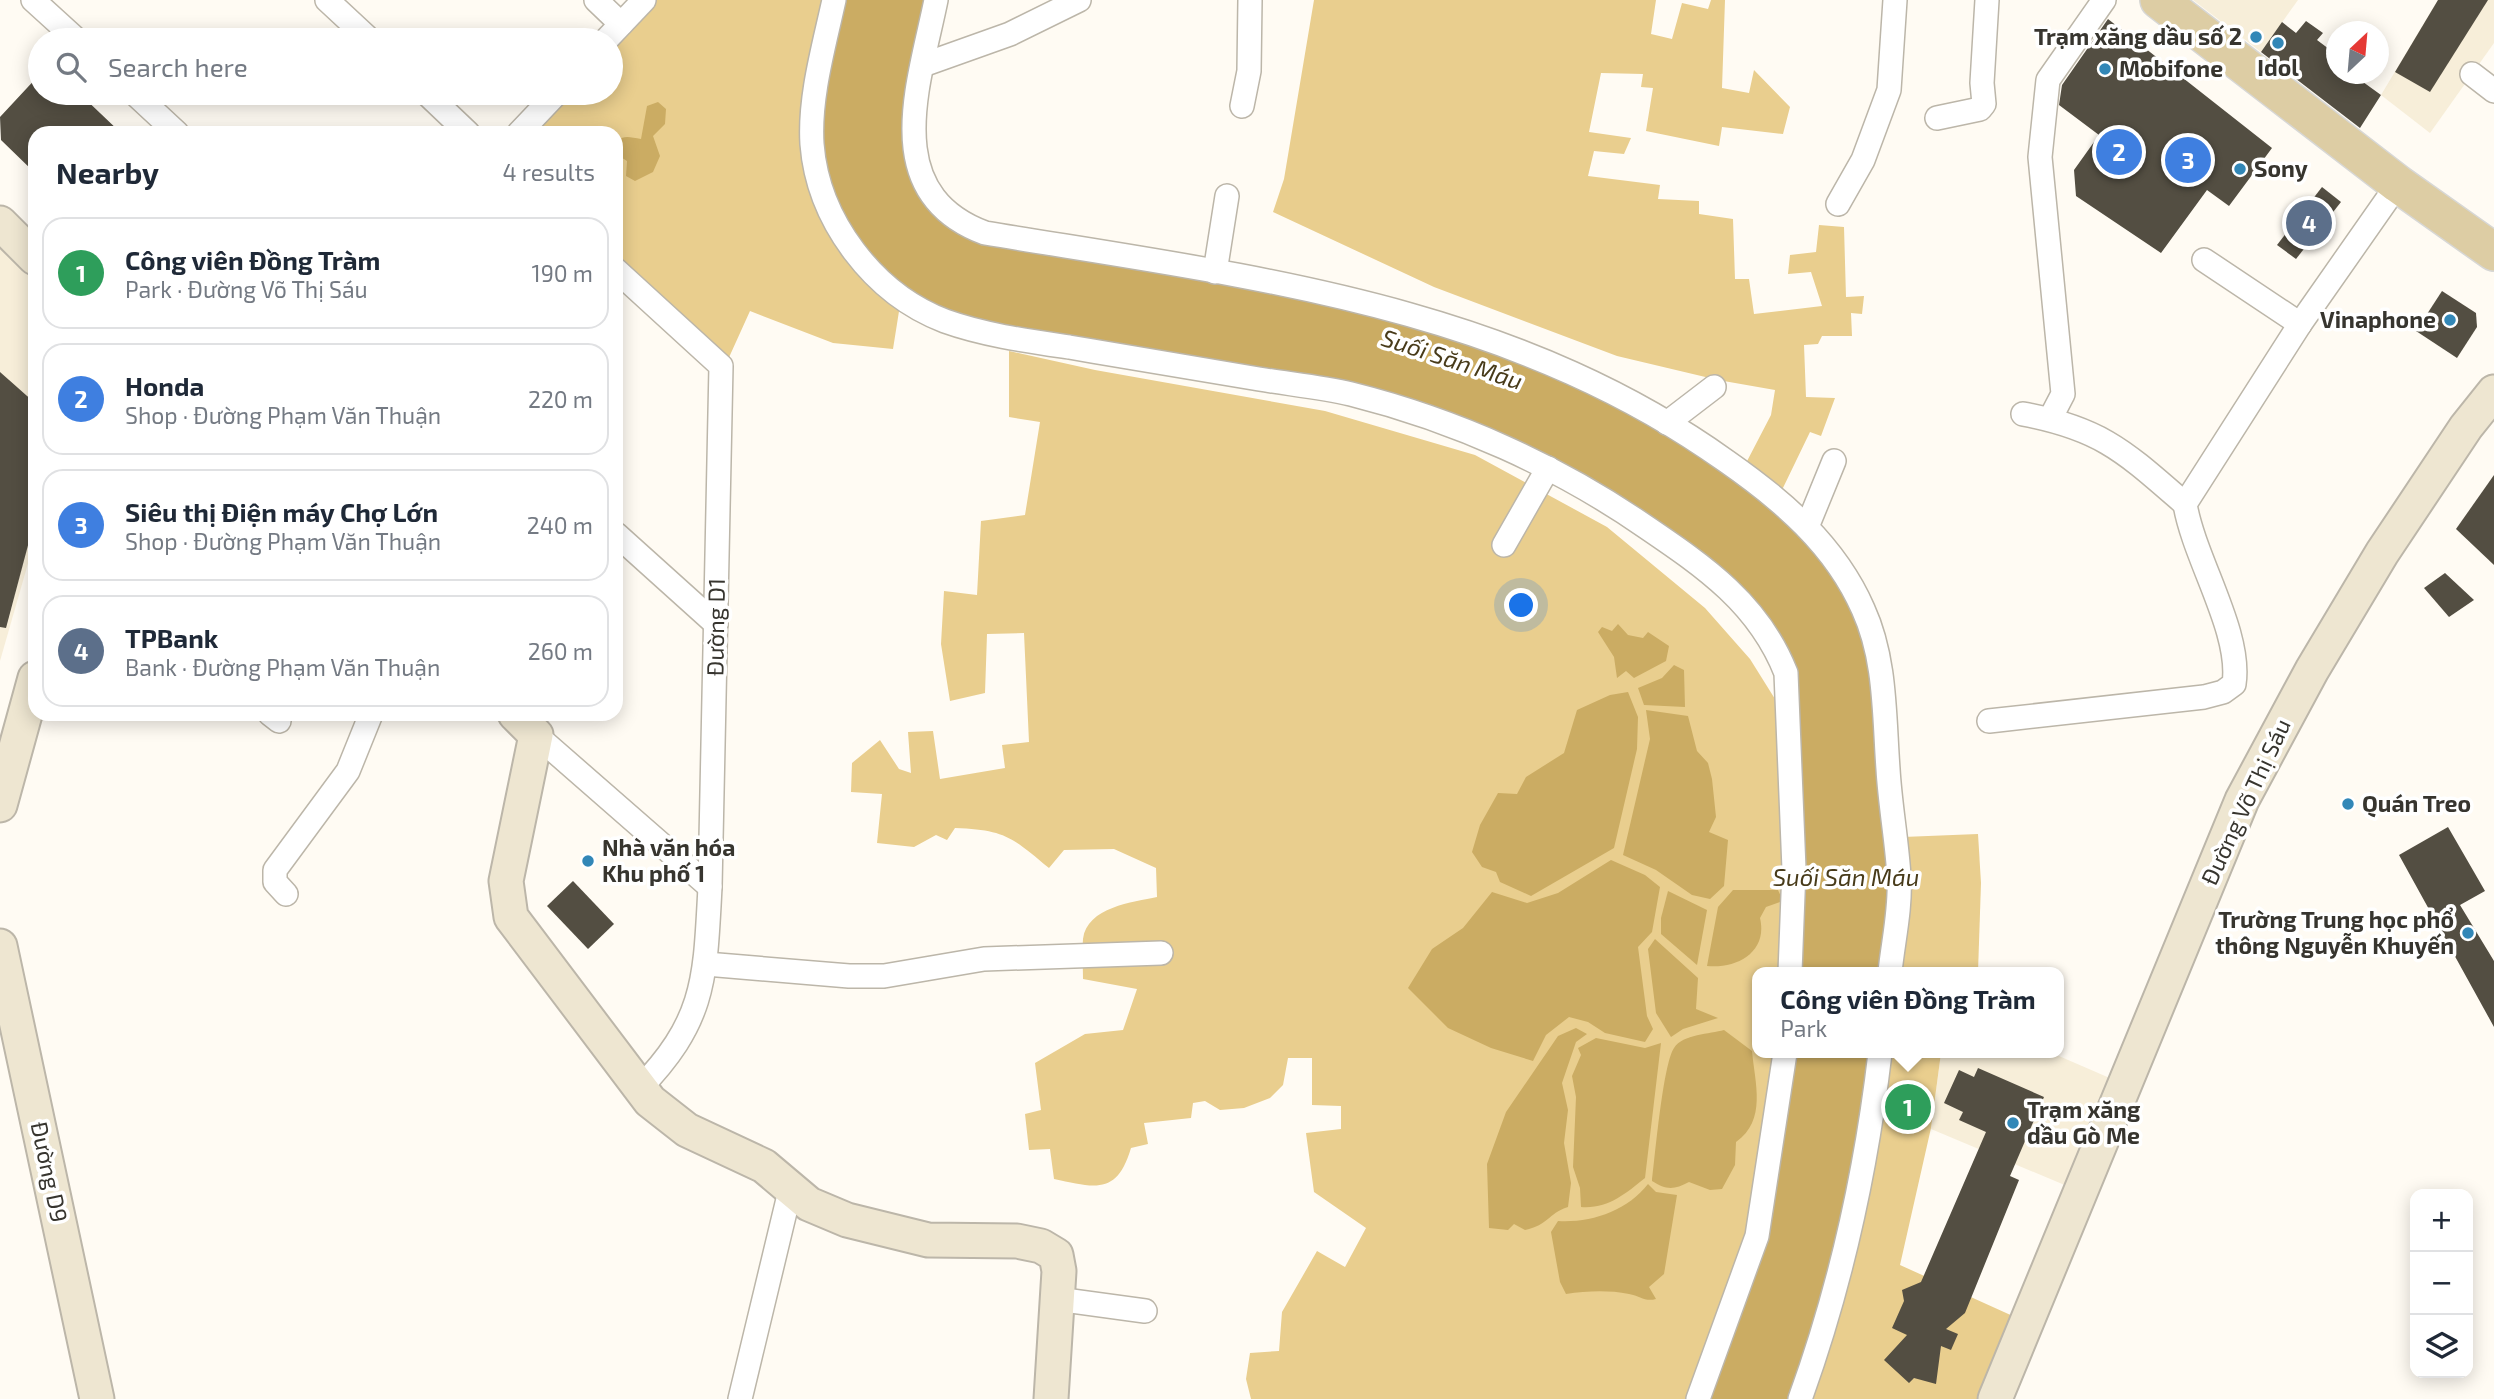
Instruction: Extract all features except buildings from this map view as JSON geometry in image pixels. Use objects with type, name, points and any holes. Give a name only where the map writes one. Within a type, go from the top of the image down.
[{"type":"main road","points":[[2170,3],[2398,184],[2494,252]]},
{"type":"street","points":[[33,0],[64,28]]},
{"type":"street","points":[[327,0],[357,28]]},
{"type":"street","points":[[596,0],[612,28]]},
{"type":"street","points":[[618,28],[644,0]]},
{"type":"street","points":[[834,0],[817,78],[812,144],[824,198],[850,248],[891,290],[944,320],[1018,339],[1349,394],[1434,420],[1548,468],[1626,513],[1686,554],[1755,615],[1774,643],[1786,673],[1794,869],[1790,967]]},
{"type":"street","points":[[936,0],[912,120],[915,159],[940,205],[960,224],[985,233],[1297,286],[1417,315],[1514,347],[1567,369],[1667,423],[1762,486],[1807,527],[1849,580],[1877,647],[1900,880],[1890,967]]},
{"type":"street","points":[[923,65],[1010,34],[1079,0]]},
{"type":"street","points":[[1242,106],[1251,44],[1250,0]]},
{"type":"street","points":[[1838,204],[1863,160],[1889,90],[1895,0]]},
{"type":"street","points":[[1937,118],[1980,109],[1984,104],[1982,83],[1987,0]]},
{"type":"street","points":[[2050,419],[2063,394],[2040,157],[2046,92],[2048,80],[2104,0]]},
{"type":"street","points":[[2472,74],[2494,91]]},
{"type":"street","points":[[147,105],[169,126]]},
{"type":"street","points":[[439,105],[461,126]]},
{"type":"street","points":[[526,126],[546,105]]},
{"type":"street","points":[[2185,504],[2300,324],[2398,184]]},
{"type":"street","points":[[1215,272],[1227,196]]},
{"type":"street","points":[[0,223],[28,251]]},
{"type":"street","points":[[2204,260],[2300,324]]},
{"type":"street","name":"Đường D1","points":[[623,276],[721,366],[706,964],[696,1007],[683,1036],[668,1059],[639,1089]]},
{"type":"street","points":[[1667,423],[1714,387]]},
{"type":"street","name":"Đường Võ Thị Sáu","points":[[1995,1399],[2242,800],[2306,680],[2382,553],[2466,427],[2494,392]]},
{"type":"street","points":[[1989,721],[2204,697],[2223,692],[2234,684],[2236,670],[2230,641],[2194,542],[2185,504],[2123,451],[2099,435],[2050,419],[2023,414]]},
{"type":"street","points":[[1807,527],[1833,461]]},
{"type":"street","points":[[1504,545],[1548,468]]},
{"type":"street","points":[[623,540],[716,624]]},
{"type":"street","points":[[0,805],[28,703]]},
{"type":"street","points":[[286,894],[275,882],[275,870],[348,771],[368,721]]},
{"type":"street","points":[[525,724],[710,887]]},
{"type":"street","points":[[525,724],[506,881],[511,917],[639,1089],[673,1121],[754,1159],[790,1191],[820,1210],[894,1233],[928,1240],[1017,1241],[1041,1246],[1056,1255],[1058,1299],[1051,1399]]},
{"type":"street","name":"Đường D9","points":[[0,946],[97,1399]]},
{"type":"street","points":[[706,964],[849,976],[884,976],[984,959],[1161,953]]},
{"type":"street","points":[[1698,1399],[1757,1236],[1784,1058]]},
{"type":"street","points":[[1800,1399],[1832,1305],[1861,1188],[1880,1058]]},
{"type":"street","points":[[740,1399],[790,1191]]},
{"type":"street","points":[[1058,1299],[1145,1311]]},
{"type":"shaded area","points":[[651,0],[825,0],[900,305],[893,349],[833,343],[750,311],[726,364],[623,268],[623,126],[533,126],[553,105],[623,105],[623,30]]},
{"type":"shaded area","points":[[1314,0],[1656,0],[1651,34],[1672,39],[1682,3],[1708,9],[1711,0],[1725,0],[1722,88],[1749,93],[1754,70],[1790,107],[1783,134],[1722,127],[1719,146],[1646,131],[1653,88],[1641,87],[1643,74],[1601,73],[1589,132],[1631,138],[1624,154],[1594,151],[1588,176],[1660,185],[1658,199],[1699,201],[1699,214],[1733,219],[1735,279],[1749,279],[1754,314],[1822,306],[1811,272],[1788,274],[1790,255],[1816,252],[1819,225],[1844,227],[1846,297],[1864,296],[1862,314],[1851,313],[1852,336],[1822,336],[1818,344],[1804,345],[1806,397],[1835,398],[1821,436],[1810,432],[1781,492],[1745,465],[1771,415],[1775,390],[1718,380],[1617,356],[1434,287],[1273,212],[1284,179]]},
{"type":"shaded area","name":"Trạm xăng dầu số 2","points":[[2193,0],[2298,0],[2261,52]]},
{"type":"shaded area","points":[[2438,0],[2494,0],[2494,43],[2430,133],[2381,95]]},
{"type":"shaded area","points":[[0,235],[28,264],[28,563],[0,661]]},
{"type":"shaded area","points":[[1009,351],[1095,370],[1325,411],[1475,455],[1607,527],[1705,608],[1750,659],[1775,699],[1784,856],[1781,967],[1752,967],[1752,1058],[1774,1058],[1770,1121],[1745,1238],[1687,1399],[1251,1399],[1246,1379],[1250,1353],[1279,1351],[1282,1312],[1317,1251],[1345,1267],[1366,1228],[1314,1192],[1306,1133],[1341,1129],[1341,1106],[1312,1105],[1312,1058],[1288,1058],[1283,1085],[1270,1098],[1244,1108],[1220,1110],[1205,1101],[1193,1103],[1191,1118],[1144,1123],[1148,1144],[1131,1148],[1119,1174],[1112,1181],[1103,1184],[1082,1185],[1054,1179],[1050,1149],[1029,1150],[1025,1114],[1041,1110],[1035,1063],[1085,1034],[1123,1030],[1137,989],[1083,979],[1083,939],[1086,928],[1102,913],[1112,908],[1157,897],[1156,868],[1114,849],[1064,850],[1049,868],[1007,837],[972,829],[955,828],[947,840],[936,835],[914,847],[877,843],[882,794],[851,792],[852,763],[880,740],[899,769],[911,773],[908,732],[933,731],[940,779],[1005,768],[1002,745],[1029,742],[1024,633],[987,634],[985,693],[950,701],[941,644],[944,591],[977,595],[981,521],[1025,515],[1040,422],[1009,417]]},
{"type":"shaded area","points":[[1978,834],[1981,883],[1978,967],[1897,967],[1903,837]]},
{"type":"shaded area","points":[[1887,1058],[1940,1058],[1931,1128],[1900,1265],[2015,1317],[1983,1399],[1808,1399]]},
{"type":"shaded area","name":"Trạm xăng dầu Gò Me","points":[[1940,1058],[2064,1058],[2112,1079],[2067,1186],[1931,1129]]},
{"type":"water","name":"Suối Săn Máu","points":[[842,0],[928,0],[904,120],[933,209],[955,230],[985,242],[1296,292],[1415,323],[1555,373],[1698,451],[1804,535],[1842,585],[1869,648],[1891,879],[1882,967],[1798,967],[1798,733],[1760,608],[1484,431],[983,324],[947,313],[922,300],[899,285],[859,245],[843,222],[831,197],[823,170],[820,142],[827,71]]},
{"type":"water","points":[[658,102],[666,109],[665,124],[653,136],[660,156],[653,172],[635,181],[626,176],[627,161],[623,158],[623,138],[641,139],[647,106]]},
{"type":"water","points":[[1618,624],[1628,635],[1643,638],[1648,632],[1669,646],[1666,661],[1634,678],[1626,671],[1617,678],[1614,657],[1598,632],[1602,627],[1612,631]]},
{"type":"water","points":[[1674,665],[1684,670],[1685,707],[1644,705],[1638,688],[1662,678]]},
{"type":"water","points":[[1628,692],[1638,717],[1637,749],[1614,848],[1531,896],[1500,882],[1496,872],[1482,867],[1472,852],[1480,825],[1498,793],[1517,794],[1526,777],[1564,753],[1577,710],[1610,695]]},
{"type":"water","points":[[1646,710],[1688,716],[1697,751],[1708,763],[1716,817],[1709,832],[1728,840],[1724,886],[1710,899],[1692,895],[1656,870],[1623,855],[1650,739]]},
{"type":"water","points":[[1611,860],[1645,875],[1660,887],[1652,932],[1638,947],[1647,1016],[1653,1029],[1645,1042],[1605,1033],[1588,1022],[1569,1017],[1546,1035],[1533,1061],[1491,1048],[1448,1028],[1408,988],[1432,949],[1463,928],[1492,892],[1527,903],[1558,893]]},
{"type":"water","points":[[1733,890],[1778,890],[1783,901],[1766,907],[1760,918],[1759,940],[1748,956],[1729,965],[1707,966],[1718,907]]},
{"type":"water","points":[[1668,891],[1707,910],[1697,965],[1661,934],[1661,918]]},
{"type":"water","points":[[1655,939],[1698,978],[1696,1009],[1718,1018],[1683,1029],[1671,1037],[1656,1013],[1648,949]]},
{"type":"water","points":[[1576,1028],[1587,1034],[1576,1042],[1562,1083],[1568,1110],[1564,1143],[1571,1183],[1568,1207],[1539,1225],[1525,1230],[1514,1224],[1508,1230],[1489,1228],[1487,1164],[1506,1112],[1558,1036]]},
{"type":"water","points":[[1724,1030],[1752,1051],[1757,1101],[1755,1112],[1746,1133],[1736,1142],[1735,1165],[1722,1189],[1710,1190],[1689,1182],[1670,1188],[1652,1181],[1670,1057],[1678,1043],[1697,1035]]},
{"type":"water","points":[[1596,1038],[1645,1048],[1661,1043],[1645,1178],[1608,1203],[1581,1207],[1580,1188],[1573,1167],[1576,1097],[1572,1076],[1581,1055],[1578,1048]]},
{"type":"water","points":[[1792,1058],[1871,1058],[1849,1204],[1791,1399],[1706,1399]]},
{"type":"water","points":[[1648,1184],[1656,1192],[1677,1195],[1664,1274],[1649,1287],[1656,1299],[1605,1291],[1566,1294],[1560,1282],[1551,1232],[1558,1221],[1583,1220],[1608,1213],[1630,1201]]},
{"type":"place","name":"Trạm xăng dầu số 2","points":[[2256,37]]},
{"type":"place","name":"Idol","points":[[2278,43]]},
{"type":"place","name":"Mobifone","points":[[2105,69]]},
{"type":"place","name":"Honda","points":[[2119,152]]},
{"type":"place","name":"Siêu thị Điện máy Chợ Lớn","points":[[2188,160]]},
{"type":"place","name":"Sony","points":[[2240,169]]},
{"type":"place","name":"TPBank","points":[[2309,223]]},
{"type":"place","name":"Vinaphone","points":[[2450,320]]},
{"type":"place","name":"Quán Treo","points":[[2348,804]]},
{"type":"place","name":"Nhà văn hóa Khu phố 1","points":[[588,861]]},
{"type":"place","name":"Trường Trung học phổ thông Nguyễn Khuyến","points":[[2468,933]]},
{"type":"place","name":"Công viên Đồng Tràm","points":[[1908,1107]]},
{"type":"place","name":"Trạm xăng dầu Gò Me","points":[[2013,1123]]}]
